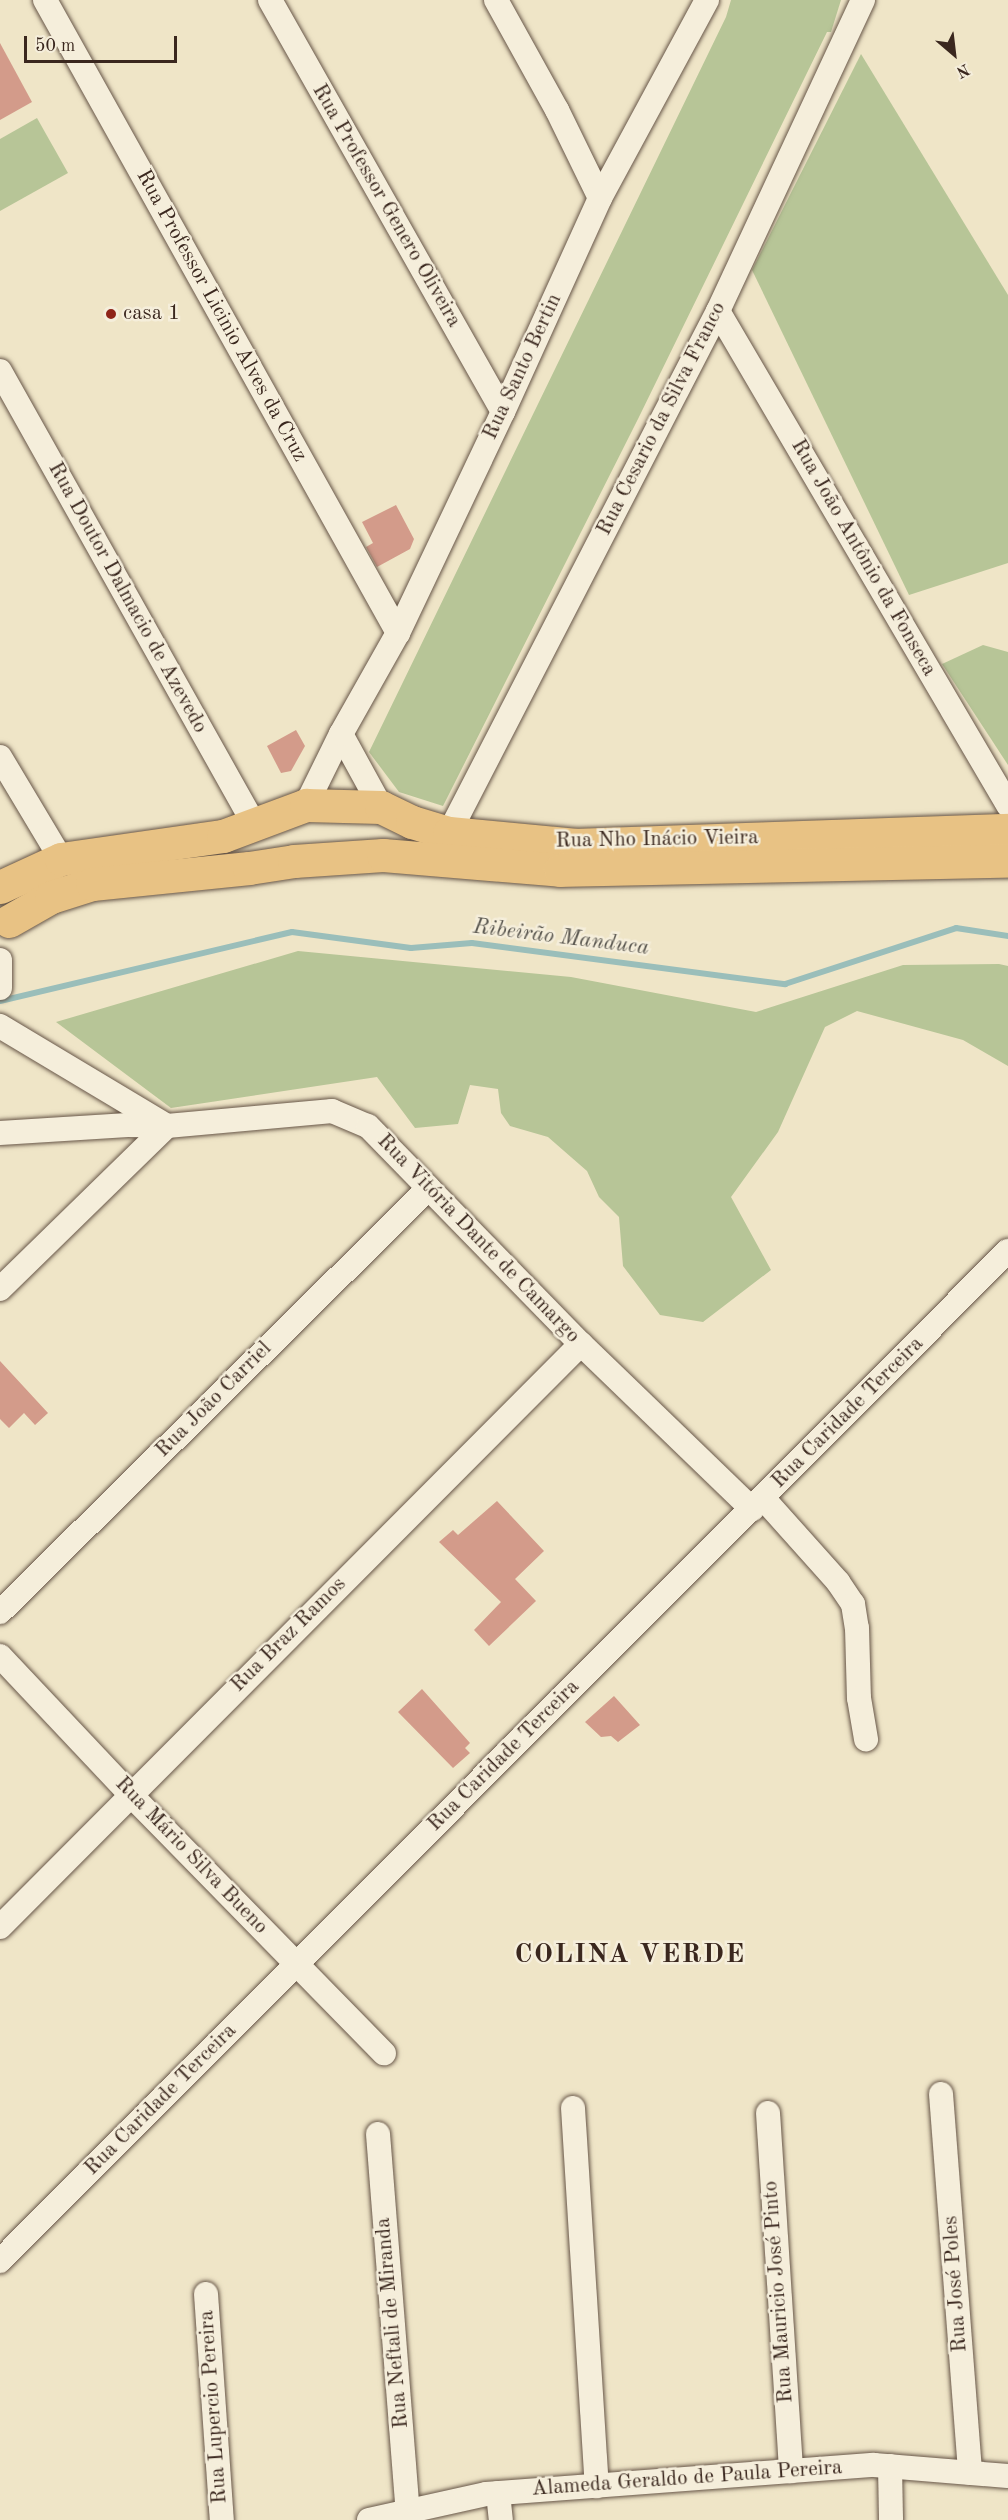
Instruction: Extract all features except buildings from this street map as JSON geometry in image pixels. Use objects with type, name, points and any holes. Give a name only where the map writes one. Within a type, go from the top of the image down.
[{"type":"main road","name":"Rua Nho Inácio Vieira","points":[[2,908],[61,859],[223,836],[306,805],[381,807],[412,822],[449,833],[576,845],[1008,830]]},
{"type":"main road","points":[[381,807],[386,816],[387,832],[383,855]]},
{"type":"main road","name":"Rua Nho Inácio Vieira","points":[[2,908],[51,897],[92,884],[249,868],[294,861],[383,855],[561,870],[1008,861]]},
{"type":"street","name":"Rua Professor Licinio Alves da Cruz","points":[[45,0],[398,633]]},
{"type":"street","name":"Rua Professor Genero Oliveira","points":[[270,0],[503,412]]},
{"type":"street","points":[[496,0],[557,110],[600,198]]},
{"type":"street","name":"Rua Santo Bertin","points":[[306,805],[341,734],[398,633],[503,412],[600,198],[707,0]]},
{"type":"street","name":"Rua Cesario da Silva Franco","points":[[449,833],[718,311],[863,0]]},
{"type":"street","name":"Rua João Antônio da Fonseca","points":[[718,311],[1008,805]]},
{"type":"street","name":"Rua Doutor Dalmacio de Azevedo","points":[[0,371],[254,824]]},
{"type":"street","points":[[341,734],[381,807]]},
{"type":"street","points":[[0,757],[61,859]]},
{"type":"street","points":[[0,962],[0,988]]},
{"type":"street","points":[[0,1026],[167,1126],[0,1289]]},
{"type":"street","name":"Rua Vitória Dante de Camargo","points":[[0,1133],[128,1125],[167,1126],[332,1111],[368,1126],[581,1344],[758,1504],[838,1582],[853,1604],[857,1628],[859,1698],[866,1739]]},
{"type":"street","name":"Rua João Carriel","points":[[0,1612],[429,1188]]},
{"type":"street","name":"Rua Caridade Terceira","points":[[0,2261],[1008,1251]]},
{"type":"street","name":"Rua Braz Ramos","points":[[0,1928],[129,1794],[581,1344]]},
{"type":"street","name":"Rua Mário Silva Bueno","points":[[0,1656],[129,1794],[384,2053]]},
{"type":"street","name":"Rua José Poles","points":[[942,2094],[970,2473]]},
{"type":"street","points":[[573,2108],[597,2486]]},
{"type":"street","name":"Rua Mauricio José Pinto","points":[[768,2113],[791,2471]]},
{"type":"street","name":"Rua Neftali de Miranda","points":[[378,2134],[408,2511]]},
{"type":"street","name":"Rua Lupercio Pereira","points":[[206,2295],[222,2520]]},
{"type":"street","name":"Alameda Geraldo de Paula Pereira","points":[[369,2520],[498,2493],[874,2465],[1008,2476]]},
{"type":"street","points":[[890,2466],[891,2520]]},
{"type":"street","points":[[498,2493],[501,2520]]},
{"type":"green space","points":[[731,0],[841,0],[831,32],[827,32],[638,419],[443,806],[399,792],[369,752],[726,17]]},
{"type":"green space","points":[[861,54],[1008,295],[1008,563],[909,595],[752,270]]},
{"type":"green space","points":[[37,118],[68,173],[0,211],[0,139]]},
{"type":"green space","points":[[983,645],[1008,652],[1008,765],[942,664]]},
{"type":"green space","points":[[298,951],[571,977],[756,1012],[903,965],[999,964],[1008,966],[1008,1066],[963,1040],[857,1011],[825,1027],[778,1132],[731,1197],[771,1270],[703,1322],[660,1315],[623,1266],[619,1217],[599,1197],[587,1171],[548,1137],[510,1126],[501,1113],[498,1089],[470,1085],[458,1124],[415,1128],[377,1077],[171,1108],[56,1022]]},
{"type":"waterway","name":"Ribeirão Manduca","points":[[0,1001],[292,932],[411,948],[472,943],[785,984],[956,928],[1008,936]]},
{"type":"place","name":"casa 1","points":[[111,314]]},
{"type":"district","name":"COLINA VERDE","points":[[630,1955]]}]
